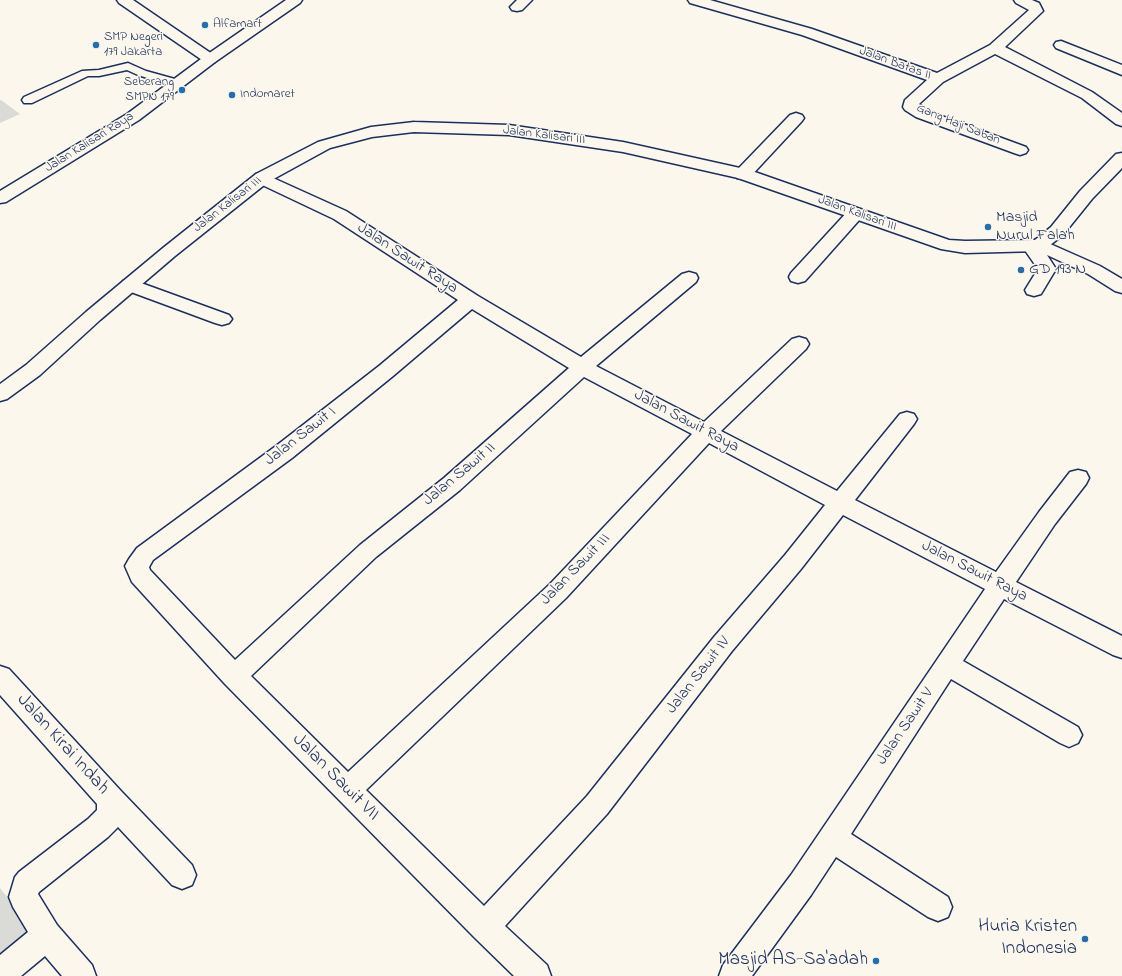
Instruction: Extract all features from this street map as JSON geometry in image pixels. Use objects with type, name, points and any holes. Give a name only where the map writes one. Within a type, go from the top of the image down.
[{"type":"street","points":[[124,0],[210,59]]},
{"type":"street","name":"Jalan Kalisari Raya","points":[[0,198],[133,117],[210,59],[295,0]]},
{"type":"street","name":"Jalan Batas II","points":[[702,1],[807,32],[938,79],[995,48],[1036,11],[1034,6],[1021,0]]},
{"type":"street","points":[[1061,44],[1122,70]]},
{"type":"street","points":[[995,48],[1087,95],[1122,121]]},
{"type":"street","name":"Gang Haji Saban","points":[[938,79],[911,103],[911,107],[922,114],[1020,150]]},
{"type":"street","points":[[743,174],[796,118]]},
{"type":"street","name":"Jalan Kalisari III","points":[[0,394],[32,370],[169,252],[262,178],[324,145],[371,132],[414,127],[509,130],[661,154],[743,174],[947,245],[965,247],[1035,246]]},
{"type":"street","points":[[1035,246],[1057,231],[1086,195],[1122,158]]},
{"type":"street","name":"Jalan Sawit Raya","points":[[262,178],[340,215],[471,300],[582,367],[840,503],[1122,648]]},
{"type":"street","points":[[798,277],[855,214]]},
{"type":"street","points":[[1035,246],[1094,270],[1122,287]]},
{"type":"street","points":[[1034,290],[1047,269],[1035,246]]},
{"type":"street","name":"Jalan Sawit II","points":[[234,676],[368,551],[452,484],[582,367],[689,278]]},
{"type":"street","points":[[130,285],[222,319]]},
{"type":"street","name":"Jalan Sawit I","points":[[140,575],[137,566],[145,554],[296,442],[386,371],[471,300]]},
{"type":"street","name":"Jalan Sawit III","points":[[347,790],[558,591],[706,433],[799,344]]},
{"type":"street","name":"Jalan Sawit IV","points":[[484,927],[597,805],[718,650],[793,562],[907,419]]},
{"type":"street","name":"Jalan Sawit V","points":[[734,976],[801,885],[1000,586],[1047,518],[1078,478]]},
{"type":"street","name":"Jalan Sawit VII","points":[[140,575],[234,676],[484,927],[536,976]]},
{"type":"street","points":[[947,664],[1069,735]]},
{"type":"street","name":"Jalan Kirai Indah","points":[[0,677],[111,800],[112,809],[108,818],[29,882],[25,887],[23,897],[48,935],[81,976]]},
{"type":"street","points":[[111,800],[182,875]]},
{"type":"street","points":[[832,838],[938,907]]},
{"type":"street","points":[[0,974],[48,935]]},
{"type":"lane","points":[[28,100],[86,73],[99,73],[128,66],[142,73],[178,84]]},
{"type":"shaded area","points":[[1,100],[20,114],[0,123]]},
{"type":"shaded area","points":[[0,888],[25,919],[28,936],[0,956]]},
{"type":"place","name":"Alfamart","points":[[205,25]]},
{"type":"place","name":"SMP Negeri 179 Jakarta","points":[[96,45]]},
{"type":"place","name":"Seberang SMPN 179","points":[[182,90]]},
{"type":"place","name":"Indomaret","points":[[232,95]]},
{"type":"place","name":"Masjid Nurul Falah","points":[[988,227]]},
{"type":"place","name":"GD 193 N","points":[[1021,270]]},
{"type":"place","name":"Huria Kristen Indonesia","points":[[1085,939]]},
{"type":"place","name":"Masjid AS-Sa'adah","points":[[876,961]]}]
